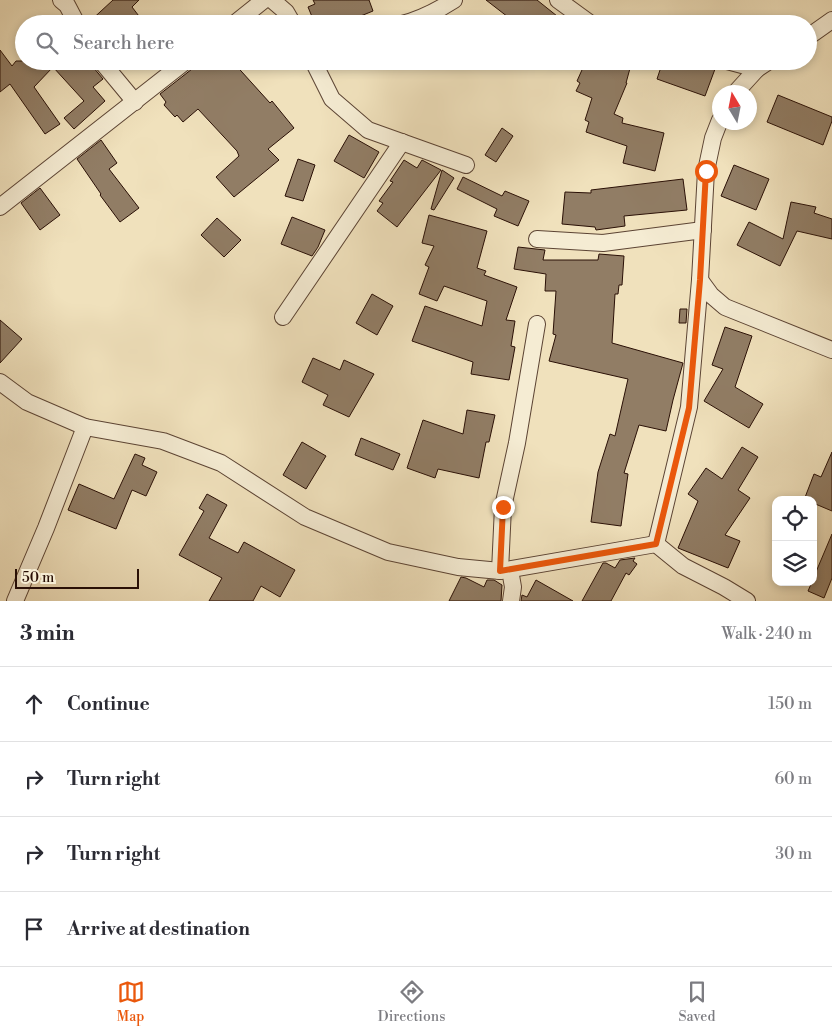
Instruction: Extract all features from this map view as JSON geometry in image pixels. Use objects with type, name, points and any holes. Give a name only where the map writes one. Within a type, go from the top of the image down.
[{"type":"street","points":[[61,0],[67,5],[73,15]]},
{"type":"street","points":[[245,15],[264,0]]},
{"type":"street","points":[[272,0],[288,15]]},
{"type":"street","points":[[429,15],[454,0]]},
{"type":"street","points":[[558,0],[579,15]]},
{"type":"street","points":[[817,31],[832,20]]},
{"type":"street","points":[[109,70],[135,102]]},
{"type":"street","points":[[0,207],[175,70]]},
{"type":"street","points":[[318,70],[332,99],[368,130],[466,165]]},
{"type":"street","points":[[743,85],[758,70]]},
{"type":"street","points":[[656,544],[689,408],[700,280],[706,171],[716,130]]},
{"type":"street","points":[[283,317],[402,142]]},
{"type":"street","points":[[537,239],[603,243],[703,230]]},
{"type":"street","points":[[700,280],[711,295],[725,308],[832,350]]},
{"type":"street","points":[[511,601],[513,587],[505,570],[503,507],[517,443],[537,324]]},
{"type":"street","points":[[0,382],[27,402],[85,427],[162,440],[221,463],[305,517],[388,552],[458,567],[505,570],[656,544],[683,566],[724,586],[747,601]]},
{"type":"street","points":[[15,601],[46,528],[85,427]]},
{"type":"building","points":[[113,0],[139,0],[132,7],[138,15],[97,15]]},
{"type":"building","points":[[313,0],[369,0],[373,11],[363,15],[311,15],[308,7],[315,4]]},
{"type":"building","points":[[486,0],[537,0],[556,15],[505,15]]},
{"type":"building","points":[[0,50],[12,66],[15,62],[15,70],[50,70],[34,87],[60,124],[45,134],[10,84],[0,92]]},
{"type":"building","points":[[56,70],[96,70],[103,79],[93,87],[105,101],[74,129],[64,118],[84,101]]},
{"type":"building","points":[[191,70],[240,70],[270,103],[272,101],[294,128],[268,149],[279,160],[234,197],[216,177],[239,156],[237,151],[198,109],[183,122],[177,115],[175,117],[164,105],[166,102],[160,94]]},
{"type":"building","points":[[582,70],[630,70],[627,83],[614,114],[623,118],[622,123],[664,133],[655,171],[623,163],[627,146],[586,132],[589,122],[585,120],[592,98],[576,91],[580,83],[577,81]]},
{"type":"building","points":[[660,70],[715,70],[705,96],[657,79]]},
{"type":"building","points":[[778,95],[832,117],[823,145],[767,122]]},
{"type":"building","points":[[502,128],[513,136],[496,162],[485,155]]},
{"type":"building","points":[[349,135],[379,152],[364,178],[334,161]]},
{"type":"building","points":[[101,140],[117,163],[109,169],[139,208],[120,222],[77,159]]},
{"type":"building","points":[[298,159],[315,165],[303,201],[285,196]]},
{"type":"building","points":[[404,160],[417,168],[422,160],[441,170],[397,227],[377,211],[383,203],[379,201],[393,182],[390,181]]},
{"type":"building","points":[[734,165],[769,179],[756,210],[721,196]]},
{"type":"building","points":[[442,170],[454,178],[434,210],[431,209]]},
{"type":"building","points":[[463,177],[502,196],[505,191],[529,201],[518,226],[494,216],[497,209],[457,189]]},
{"type":"building","points":[[683,179],[687,210],[624,216],[625,226],[596,230],[595,227],[562,224],[565,192],[591,193],[591,190]]},
{"type":"building","points":[[40,188],[60,215],[40,230],[21,203]]},
{"type":"building","points":[[791,202],[816,207],[814,213],[832,219],[832,239],[797,231],[780,266],[737,245],[749,222],[783,239]]},
{"type":"building","points":[[429,215],[487,231],[477,268],[486,271],[484,275],[517,287],[506,320],[515,321],[511,346],[515,347],[509,380],[471,374],[473,362],[412,341],[425,306],[482,326],[487,301],[444,286],[437,301],[419,294],[429,267],[425,265],[434,246],[422,243]]},
{"type":"building","points":[[292,217],[325,230],[312,256],[281,244]]},
{"type":"building","points":[[217,218],[241,240],[224,257],[201,235]]},
{"type":"building","points":[[518,247],[545,250],[543,260],[598,260],[599,254],[624,256],[622,285],[619,285],[618,294],[615,294],[612,343],[683,363],[666,431],[639,425],[624,473],[628,474],[621,526],[591,522],[598,472],[610,434],[615,436],[628,379],[549,361],[556,335],[553,334],[556,291],[545,291],[546,274],[514,269]]},
{"type":"building","points":[[372,294],[393,306],[377,335],[356,323]]},
{"type":"building","points":[[680,309],[687,309],[686,323],[679,323]]},
{"type":"building","points":[[0,320],[22,339],[0,363]]},
{"type":"building","points":[[725,327],[752,336],[735,387],[763,404],[749,428],[704,401],[723,369],[712,365]]},
{"type":"building","points":[[313,358],[340,370],[344,360],[374,374],[349,417],[323,405],[328,395],[302,382]]},
{"type":"building","points":[[467,410],[495,415],[489,442],[486,442],[479,478],[438,469],[435,478],[407,468],[423,420],[463,434]]},
{"type":"building","points":[[361,438],[400,454],[393,470],[355,455]]},
{"type":"building","points":[[302,442],[326,456],[306,489],[283,475]]},
{"type":"building","points":[[742,447],[758,457],[738,490],[750,498],[725,535],[740,541],[728,568],[678,548],[698,501],[688,494],[706,468],[722,479]]},
{"type":"building","points":[[832,452],[832,511],[817,505],[817,496],[806,496],[814,474],[821,477]]},
{"type":"building","points":[[135,454],[145,458],[142,465],[157,472],[146,496],[132,490],[116,529],[68,510],[79,484],[114,499]]},
{"type":"building","points":[[207,494],[227,505],[209,538],[238,553],[244,542],[295,570],[280,597],[261,586],[253,601],[209,601],[222,578],[179,555],[204,511],[199,508]]},
{"type":"building","points":[[832,534],[832,578],[824,598],[808,591],[810,586],[817,586],[817,570]]},
{"type":"building","points":[[635,558],[633,561],[637,564],[629,575],[626,573],[611,601],[582,601],[603,563],[615,568],[620,560]]},
{"type":"building","points":[[461,577],[484,587],[487,580],[494,580],[502,585],[501,601],[449,601]]},
{"type":"building","points":[[536,580],[573,601],[521,601],[522,595],[527,597]]},
{"type":"route","points":[[503,507],[500,571],[656,544],[689,408],[700,280],[706,171]]}]
